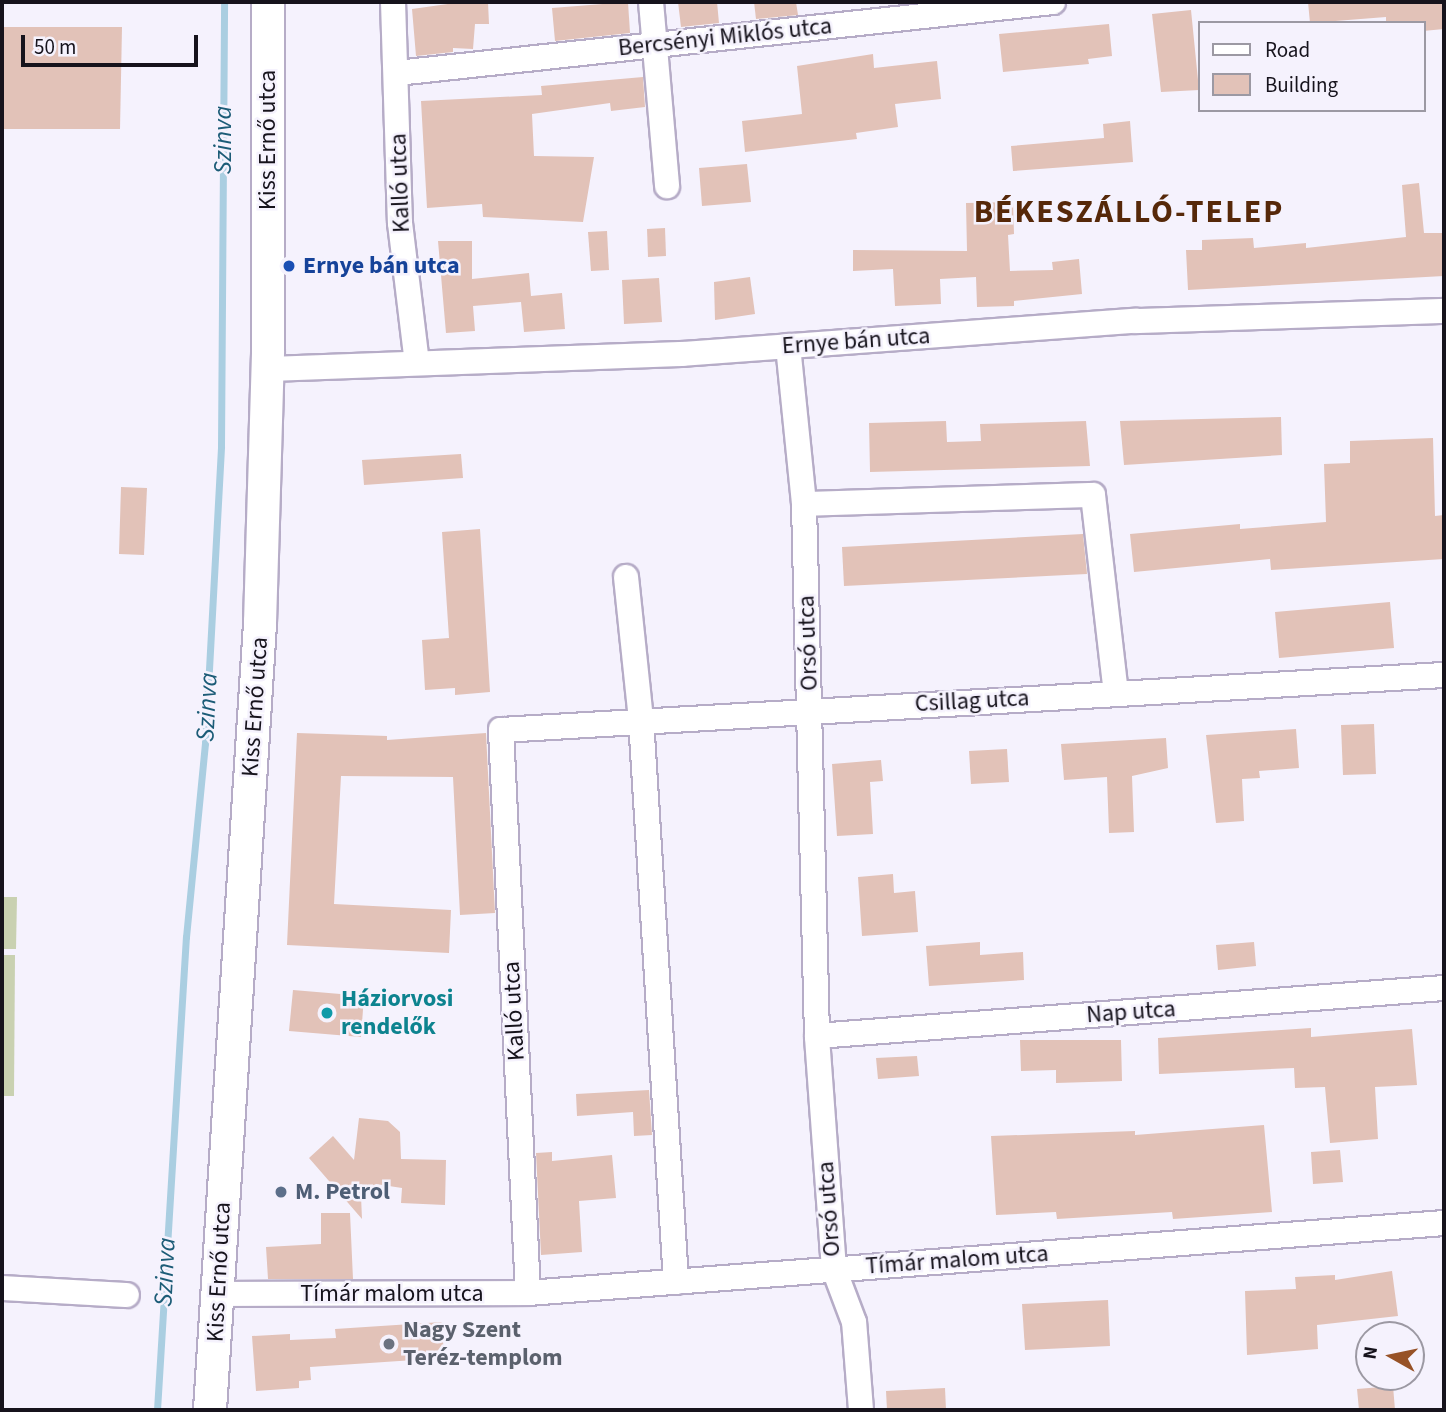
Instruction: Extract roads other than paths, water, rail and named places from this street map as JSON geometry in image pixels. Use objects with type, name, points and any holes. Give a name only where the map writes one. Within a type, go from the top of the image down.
[{"type":"street","name":"Kiss Ernő utca","points":[[210,1410],[260,623],[268,369],[268,2]]},
{"type":"street","name":"Kalló utca","points":[[393,2],[400,223],[417,363]]},
{"type":"street","points":[[651,2],[667,186]]},
{"type":"street","name":"Bercsényi Miklós utca","points":[[397,74],[1053,2]]},
{"type":"street","name":"Ernye bán utca","points":[[268,369],[788,346],[1136,321],[1444,311]]},
{"type":"street","name":"Orsó utca","points":[[788,346],[804,504],[817,1036],[834,1269],[854,1322],[862,1410]]},
{"type":"street","points":[[804,504],[1093,495],[1116,693]]},
{"type":"street","points":[[626,577],[641,719],[676,1282]]},
{"type":"street","name":"Csillag utca","points":[[501,730],[641,719],[1444,675]]},
{"type":"street","name":"Kalló utca","points":[[501,730],[528,1293]]},
{"type":"street","name":"Nap utca","points":[[817,1036],[1444,988]]},
{"type":"street","name":"Tímár malom utca","points":[[219,1294],[528,1293],[1444,1223]]},
{"type":"street","points":[[2,1288],[127,1295]]},
{"type":"waterway","name":"Szinva","points":[[157,1410],[186,937],[205,743],[221,446],[224,2]]},
{"type":"place","name":"Ernye bán utca","points":[[289,266]]},
{"type":"place","name":"Háziorvosi rendelők","points":[[327,1013]]},
{"type":"place","name":"M. Petrol","points":[[281,1192]]},
{"type":"place","name":"Nagy Szent Teréz-templom","points":[[389,1344]]},
{"type":"district","name":"BÉKESZÁLLÓ-TELEP","points":[[1129,212]]}]
